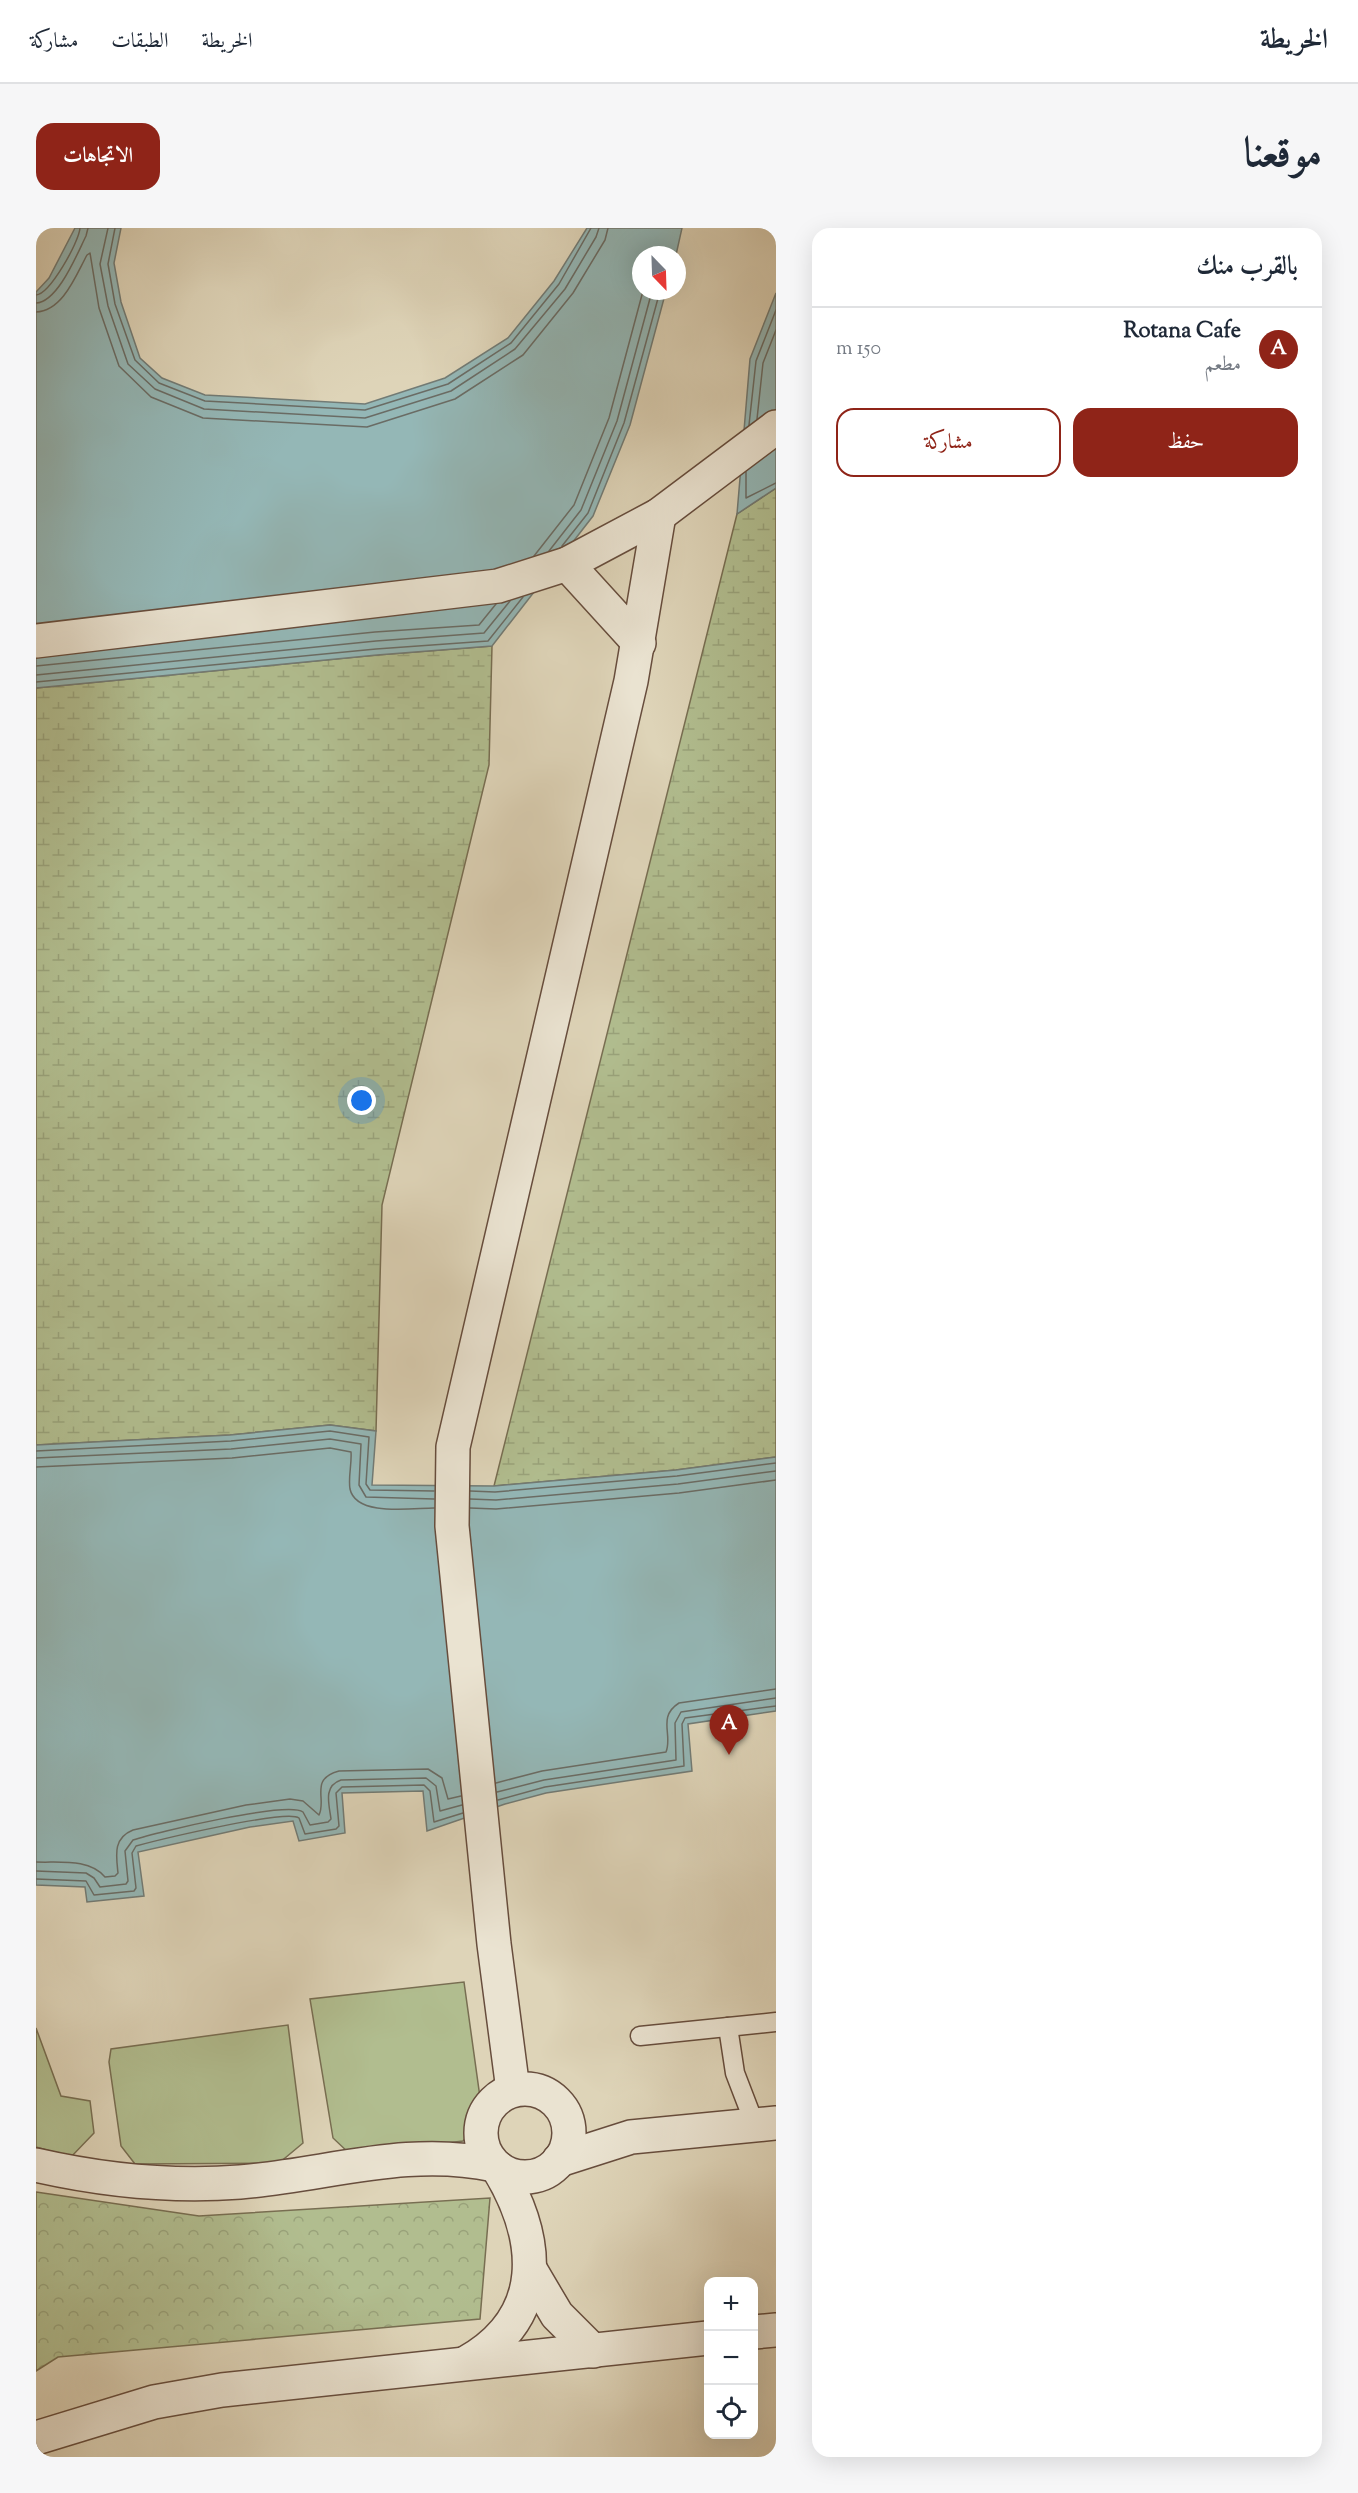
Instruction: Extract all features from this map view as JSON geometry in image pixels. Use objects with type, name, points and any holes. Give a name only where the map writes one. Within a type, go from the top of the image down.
[{"type":"street","points":[[36,641],[498,586],[567,564],[659,515],[776,427]]},
{"type":"street","points":[[513,2090],[494,1944],[452,1526],[453,1446],[639,643],[659,515]]},
{"type":"street","points":[[567,564],[639,643]]},
{"type":"street","points":[[424,2156],[455,2140],[483,2119],[494,2101],[513,2090],[524,2088],[547,2094],[564,2110],[596,2126],[631,2137]]},
{"type":"street","points":[[527,2235],[539,2199],[568,2141],[569,2131],[564,2110]]},
{"type":"street","points":[[465,2364],[482,2354],[510,2326],[527,2291],[531,2271],[527,2235],[516,2200],[488,2157],[481,2138],[483,2119]]},
{"type":"street","points":[[36,2165],[112,2179],[240,2182],[424,2156],[460,2158],[496,2166],[521,2176],[533,2176],[557,2163],[631,2137],[766,2124]]},
{"type":"street","points":[[531,2271],[557,2315],[593,2350]]},
{"type":"street","points":[[758,2332],[776,2330]]},
{"type":"street","points":[[36,2438],[154,2402],[222,2390],[704,2337]]},
{"type":"lane","points":[[640,2036],[776,2022]]},
{"type":"lane","points":[[728,2027],[735,2073],[766,2124]]},
{"type":"green space","points":[[776,488],[776,1457],[676,1470],[494,1486],[737,514]]},
{"type":"green space","points":[[492,646],[489,765],[382,1205],[376,1431],[330,1425],[230,1435],[36,1445],[36,688]]},
{"type":"green space","points":[[464,1982],[483,2119],[463,2141],[351,2155],[333,2138],[310,1999]]},
{"type":"green space","points":[[288,2025],[303,2143],[279,2163],[135,2164],[121,2146],[109,2062],[111,2049]]},
{"type":"green space","points":[[36,2028],[61,2096],[90,2101],[94,2133],[71,2157],[36,2147]]},
{"type":"green space","points":[[36,2192],[199,2216],[490,2198],[480,2319],[58,2357],[36,2371]]},
{"type":"water","points":[[75,228],[121,228],[114,263],[121,302],[140,358],[162,378],[205,395],[365,404],[445,378],[508,338],[554,281],[587,228],[682,228],[678,246],[632,246],[632,300],[664,300],[630,425],[593,516],[492,646],[36,688],[36,292],[49,278]]},
{"type":"water","points":[[776,293],[776,488],[737,514],[750,359]]},
{"type":"water","points":[[330,1425],[376,1431],[372,1485],[494,1486],[676,1470],[776,1457],[776,1711],[688,1724],[692,1771],[546,1793],[505,1804],[427,1831],[423,1791],[342,1793],[345,1833],[299,1841],[293,1821],[250,1827],[138,1852],[144,1896],[87,1902],[85,1887],[36,1885],[36,1445],[230,1435]]},
{"type":"place","name":"Rotana Cafe","points":[[729,1755]]}]
